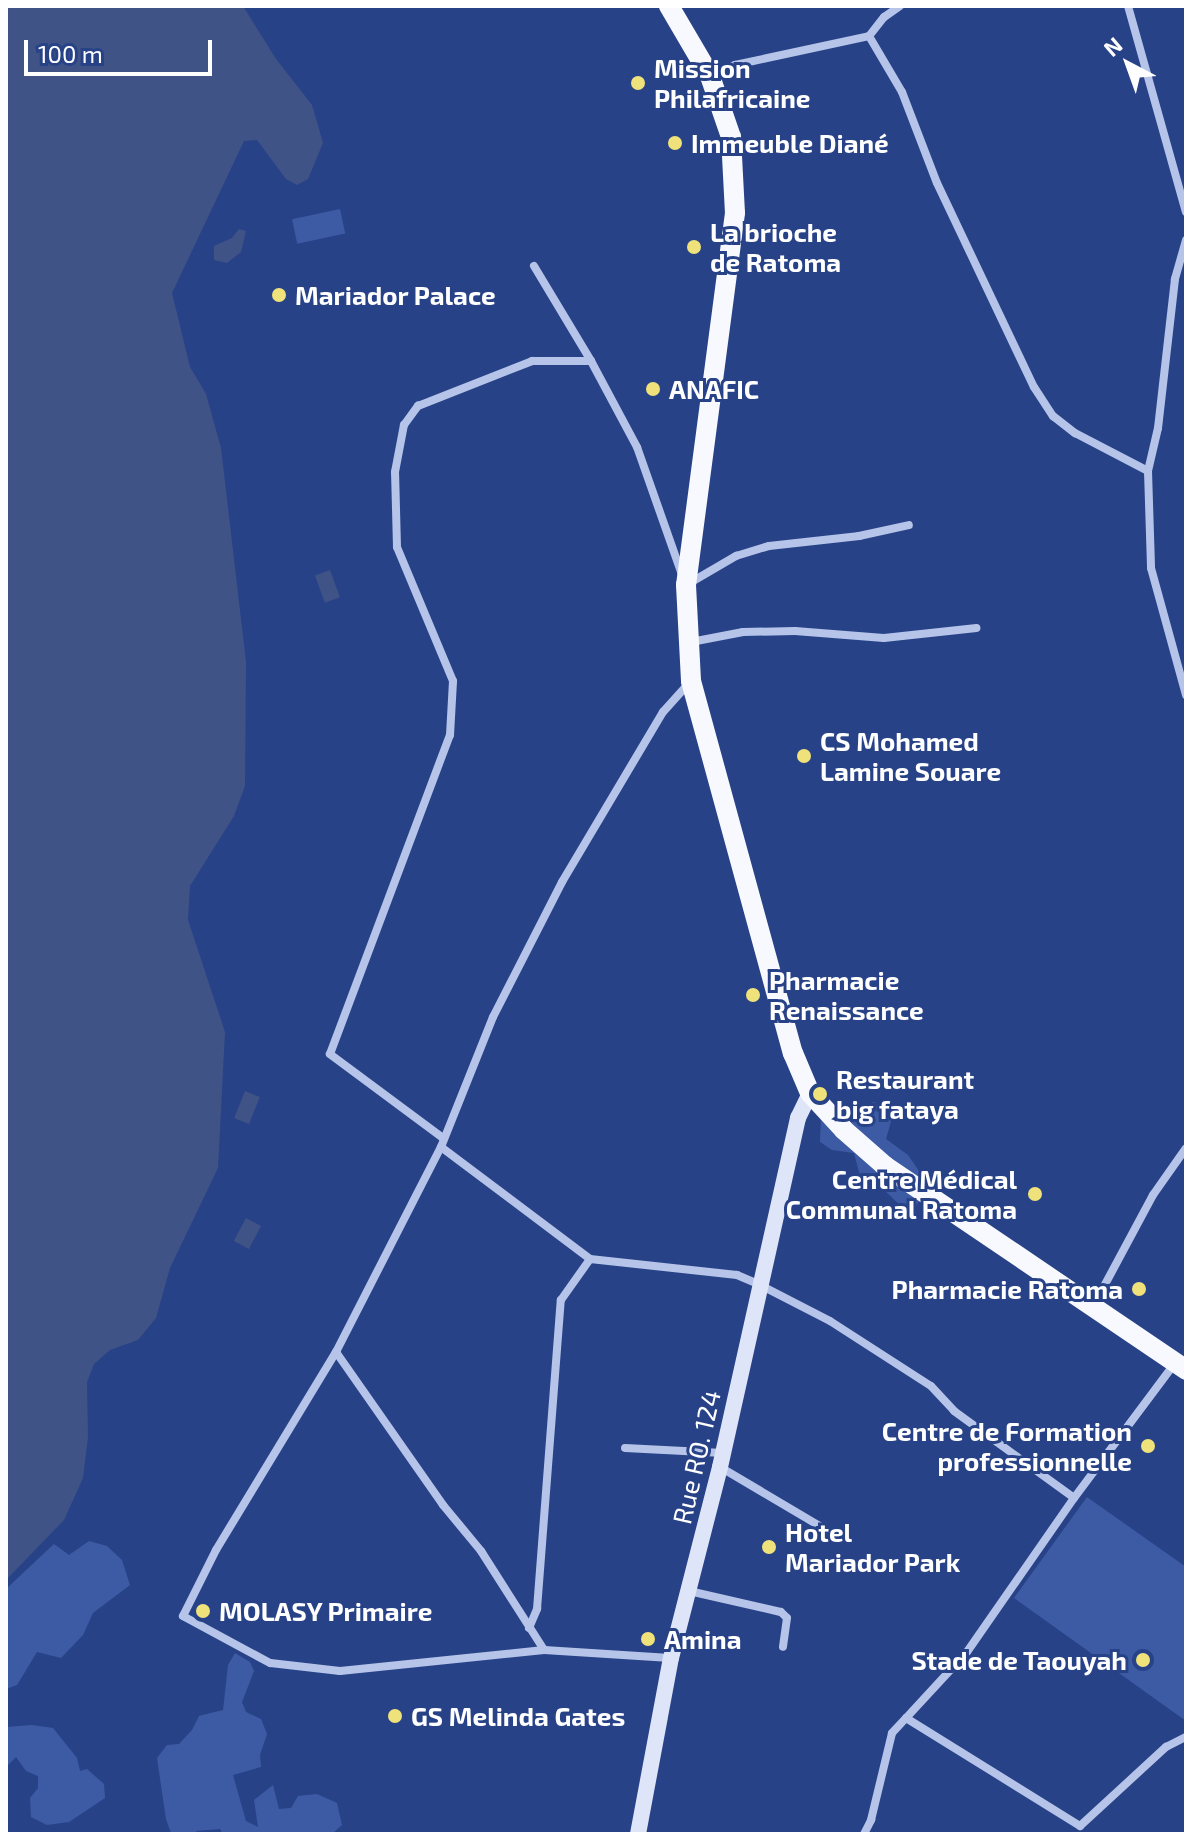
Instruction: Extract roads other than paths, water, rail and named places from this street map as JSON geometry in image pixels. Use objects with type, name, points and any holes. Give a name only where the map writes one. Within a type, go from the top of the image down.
[{"type":"main road","points":[[669,6],[710,76],[731,137],[735,213],[686,585],[691,681],[793,1053],[810,1093],[885,1166],[1181,1366]]},
{"type":"street","points":[[710,76],[735,65],[869,36],[884,17],[900,6]]},
{"type":"street","points":[[1128,6],[1186,212]]},
{"type":"street","points":[[869,36],[902,92],[937,183],[1034,387],[1053,416],[1075,433],[1148,471]]},
{"type":"street","points":[[1186,240],[1175,279],[1158,428],[1148,471],[1151,568],[1186,695]]},
{"type":"street","points":[[534,266],[591,361],[637,447],[686,585],[736,556],[769,546],[859,536],[909,525]]},
{"type":"street","points":[[591,361],[532,361],[418,406],[404,425],[395,472],[397,547],[453,681],[450,735],[330,1054],[590,1259],[737,1275],[758,1284],[830,1321],[931,1386],[954,1411],[1074,1498]]},
{"type":"street","points":[[689,642],[743,632],[795,631],[884,638],[976,628]]},
{"type":"street","points":[[671,1658],[544,1650],[340,1671],[270,1663],[183,1616],[216,1550],[336,1352],[442,1142],[493,1017],[562,882],[663,712],[691,681]]},
{"type":"street","name":"Rue RO. 124","points":[[638,1834],[671,1658],[721,1460],[758,1284],[798,1118],[810,1093]]},
{"type":"street","points":[[1094,1305],[1153,1195],[1186,1148]]},
{"type":"street","points":[[529,1628],[537,1609],[561,1300],[590,1259]]},
{"type":"street","points":[[336,1352],[443,1505],[481,1551],[544,1650]]},
{"type":"street","points":[[864,1834],[871,1820],[892,1733],[967,1652],[1074,1498],[1181,1366]]},
{"type":"street","points":[[625,1448],[721,1460],[823,1528]]},
{"type":"street","points":[[688,1591],[781,1612],[787,1618],[783,1647]]},
{"type":"street","points":[[906,1718],[1080,1826],[1166,1747],[1186,1737]]},
{"type":"place","name":"Mission Philafricaine","points":[[638,83]]},
{"type":"place","name":"Immeuble Diané","points":[[675,143]]},
{"type":"place","name":"La brioche de Ratoma","points":[[694,247]]},
{"type":"place","name":"Mariador Palace","points":[[279,295]]},
{"type":"place","name":"ANAFIC","points":[[653,389]]},
{"type":"place","name":"CS Mohamed Lamine Souare","points":[[804,756]]},
{"type":"place","name":"Pharmacie Renaissance","points":[[753,995]]},
{"type":"place","name":"Restaurant big fataya","points":[[820,1094]]},
{"type":"place","name":"Centre Médical Communal Ratoma","points":[[1035,1194]]},
{"type":"place","name":"Pharmacie Ratoma","points":[[1139,1289]]},
{"type":"place","name":"Centre de Formation professionnelle","points":[[1148,1446]]},
{"type":"place","name":"Hotel Mariador Park","points":[[769,1547]]},
{"type":"place","name":"MOLASY Primaire","points":[[203,1611]]},
{"type":"place","name":"Amina","points":[[648,1639]]},
{"type":"place","name":"Stade de Taouyah","points":[[1143,1660]]},
{"type":"place","name":"GS Melinda Gates","points":[[395,1716]]}]
